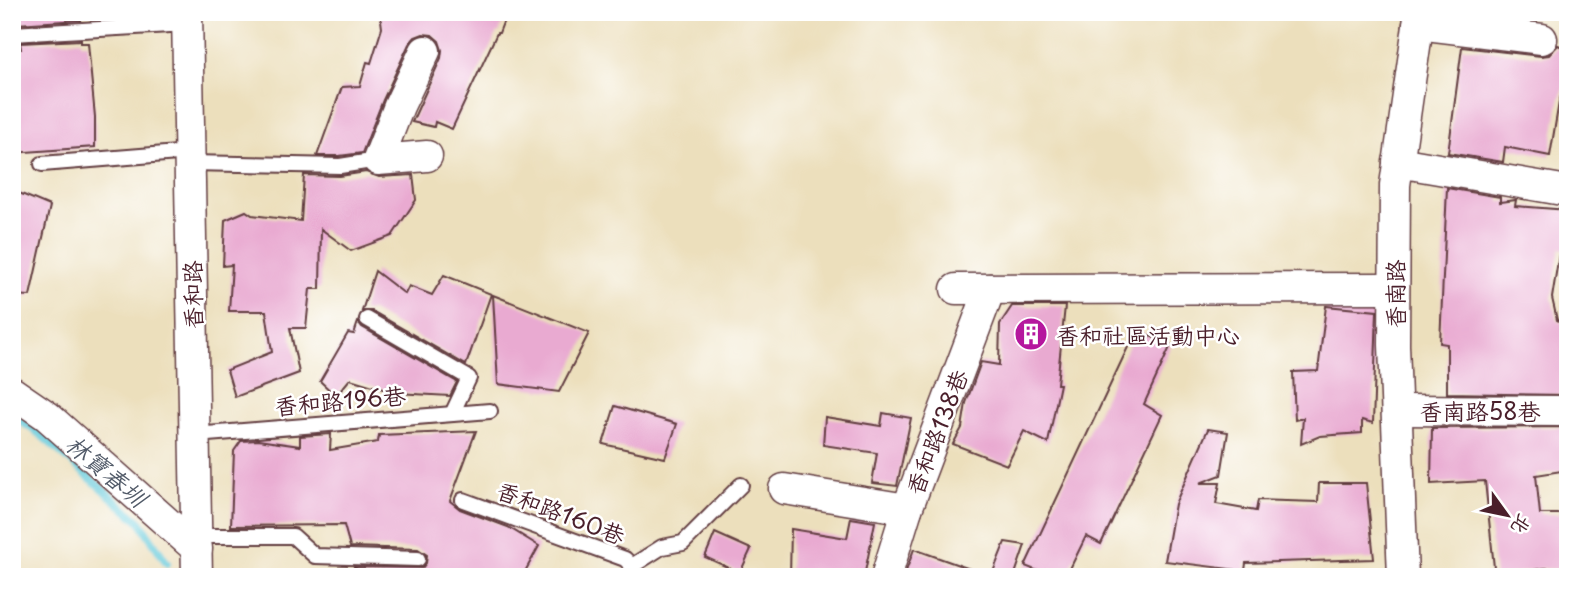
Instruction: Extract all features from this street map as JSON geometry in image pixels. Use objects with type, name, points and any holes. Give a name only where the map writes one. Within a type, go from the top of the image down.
[{"type":"street","name":"香和路","points":[[187,18],[198,562]]},
{"type":"street","points":[[1419,18],[1542,39]]},
{"type":"street","name":"香南路","points":[[1403,577],[1393,288],[1395,185],[1419,18]]},
{"type":"street","points":[[425,51],[378,160],[427,156]]},
{"type":"street","points":[[1398,162],[1568,191]]},
{"type":"street","points":[[956,289],[1393,288]]},
{"type":"street","name":"香和路138巷","points":[[886,577],[906,509],[990,289]]},
{"type":"street","points":[[12,392],[47,416],[198,562]]},
{"type":"street","name":"香南路58巷","points":[[1397,410],[1563,411]]},
{"type":"street","points":[[784,489],[906,509]]},
{"type":"lane","points":[[89,12],[89,29]]},
{"type":"lane","points":[[12,34],[187,18]]},
{"type":"lane","points":[[42,164],[190,157],[340,166],[378,160]]},
{"type":"lane","points":[[367,319],[469,378],[452,414]]},
{"type":"lane","name":"香和路196巷","points":[[195,435],[490,411]]},
{"type":"lane","points":[[632,572],[662,547],[683,543],[741,485]]},
{"type":"lane","name":"香和路160巷","points":[[463,500],[625,559],[632,572]]},
{"type":"lane","points":[[198,562],[293,536],[315,556],[418,559]]},
{"type":"building","points":[[14,12],[80,12],[81,20],[16,24]]},
{"type":"building","points":[[380,12],[507,12],[452,129],[435,122],[434,127],[412,122],[441,58],[442,50],[439,41],[432,35],[423,34],[415,37],[409,44],[362,153],[317,156],[342,87],[360,86],[367,62],[371,63],[382,28]]},
{"type":"building","points":[[81,40],[81,43],[88,43],[95,147],[12,153],[15,103],[12,103],[12,49],[21,49],[20,43]]},
{"type":"building","points":[[1558,45],[1565,48],[1568,56],[1568,74],[1559,102],[1550,156],[1505,147],[1503,162],[1448,153],[1462,47],[1541,56],[1549,55]]},
{"type":"building","points":[[366,172],[379,177],[413,175],[416,200],[392,236],[351,251],[321,229],[320,289],[310,289],[306,328],[290,328],[299,373],[235,397],[227,370],[272,352],[266,311],[229,311],[232,265],[223,266],[225,220],[246,211],[252,215],[301,221],[304,175],[340,176]]},
{"type":"building","points":[[1447,188],[1500,197],[1500,202],[1516,200],[1515,206],[1568,210],[1568,251],[1560,248],[1552,298],[1557,320],[1568,325],[1568,395],[1447,393],[1447,344],[1440,343]]},
{"type":"building","points":[[12,190],[50,206],[30,296],[12,295]]},
{"type":"building","points":[[375,271],[405,294],[409,286],[432,295],[444,275],[491,294],[466,365],[372,311],[362,311]]},
{"type":"building","points":[[493,295],[589,333],[559,392],[498,384]]},
{"type":"building","points":[[1012,306],[1065,306],[1057,384],[1060,384],[1048,443],[1024,431],[1007,465],[953,444],[962,428],[966,403],[981,362],[999,365],[1000,324]]},
{"type":"building","points":[[1326,306],[1377,311],[1373,423],[1362,420],[1362,433],[1320,436],[1301,444],[1303,418],[1295,420],[1293,372],[1318,371]]},
{"type":"building","points":[[358,322],[362,327],[457,382],[450,396],[396,393],[350,379],[336,396],[320,381],[348,333],[354,334]]},
{"type":"building","points":[[1136,330],[1171,345],[1144,404],[1162,415],[1101,544],[1086,536],[1066,577],[1053,577],[1025,566]]},
{"type":"building","points":[[615,406],[677,424],[665,458],[603,444]]},
{"type":"building","points":[[883,413],[911,418],[897,486],[872,483],[877,453],[823,445],[825,417],[881,426]]},
{"type":"building","points":[[1568,427],[1568,470],[1536,475],[1540,514],[1562,514],[1566,571],[1545,568],[1495,577],[1485,481],[1431,484],[1432,428]]},
{"type":"building","points":[[1208,429],[1228,432],[1221,475],[1200,483],[1220,483],[1216,504],[1256,511],[1258,500],[1318,502],[1319,483],[1366,483],[1374,559],[1246,563],[1245,571],[1165,561],[1175,504]]},
{"type":"building","points":[[476,431],[450,501],[460,509],[508,527],[539,546],[522,577],[356,577],[354,567],[422,568],[427,555],[418,549],[350,547],[344,525],[231,526],[234,451],[241,441],[258,440],[300,446],[300,436],[331,434],[330,450],[378,442],[379,435]]},
{"type":"building","points":[[851,518],[875,522],[864,577],[790,577],[791,529],[847,538]]},
{"type":"building","points":[[715,533],[751,549],[740,573],[705,557]]},
{"type":"building","points":[[1005,542],[1025,545],[1014,577],[991,577]]},
{"type":"building","points":[[914,549],[984,574],[984,577],[904,577]]},
{"type":"waterway","name":"林寶春圳","points":[[12,415],[41,435],[140,522],[167,563]]},
{"type":"place","name":"香和社區活動中心","points":[[1031,334]]}]
